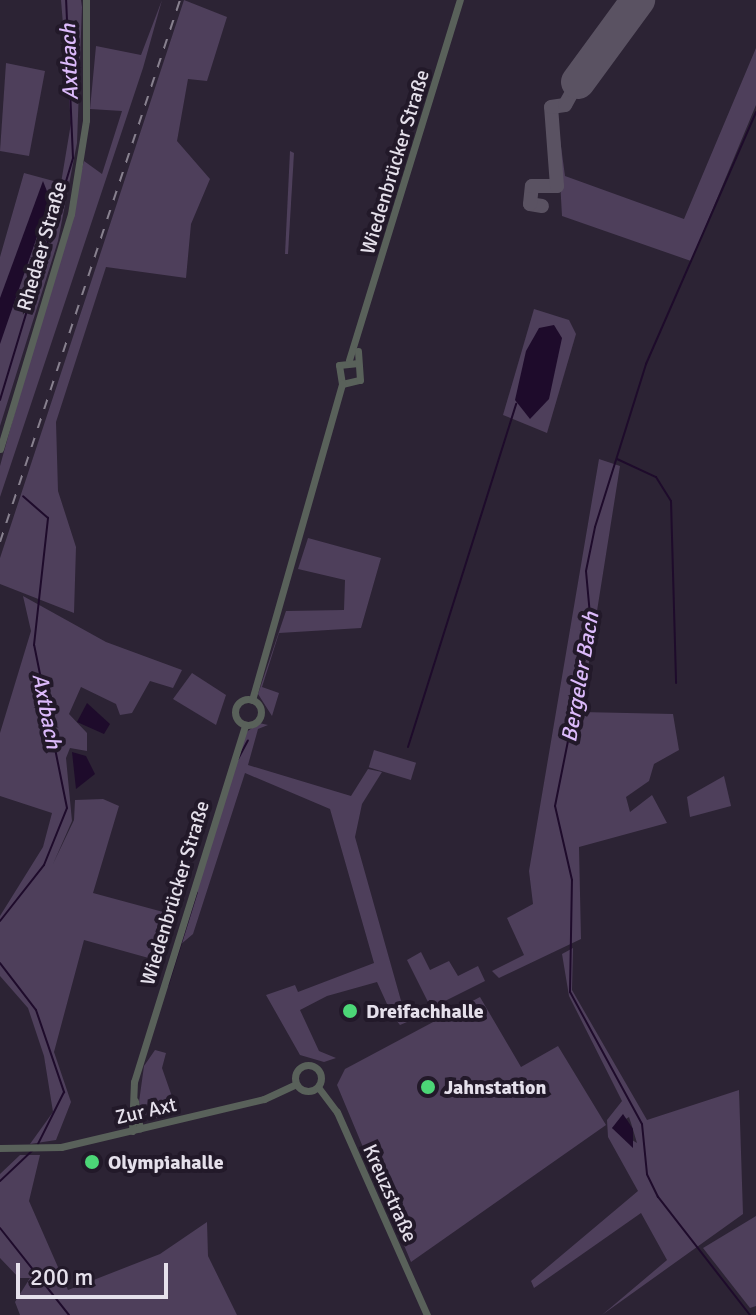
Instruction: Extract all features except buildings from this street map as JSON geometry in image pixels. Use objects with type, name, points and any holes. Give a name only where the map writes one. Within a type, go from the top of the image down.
[{"type":"street","name":"Rhedaer Straße","points":[[0,449],[71,214],[86,120],[86,0]]},
{"type":"street","name":"Wiedenbrücker Straße","points":[[361,333],[460,0]]},
{"type":"street","points":[[252,700],[261,716],[245,725],[235,711],[252,700],[346,385],[337,369],[349,360],[361,333]]},
{"type":"street","points":[[346,385],[362,377],[358,363],[361,333]]},
{"type":"street","points":[[349,360],[358,363]]},
{"type":"street","name":"Wiedenbrücker Straße","points":[[136,1130],[137,1071],[245,725]]},
{"type":"street","name":"Zur Axt","points":[[0,1148],[37,1149],[136,1130],[264,1099],[296,1084],[298,1069],[310,1065],[320,1073],[318,1087]]},
{"type":"street","points":[[296,1084],[318,1087]]},
{"type":"street","name":"Kreuzstraße","points":[[318,1087],[337,1112],[427,1315]]},
{"type":"shaded area","points":[[61,0],[81,0],[82,7],[77,143],[58,241],[0,426],[0,257],[24,173],[61,183],[71,123]]},
{"type":"shaded area","points":[[162,0],[143,68],[0,497],[0,466],[84,161],[102,174],[122,111],[90,109],[96,46],[141,55]]},
{"type":"shaded area","points":[[184,0],[227,17],[207,81],[188,79],[177,141],[210,179],[191,224],[186,278],[106,267],[56,422],[58,491],[76,547],[74,613],[0,584],[0,558]]},
{"type":"shaded area","points":[[756,48],[756,105],[691,261],[562,216],[556,109],[565,176],[684,219]]},
{"type":"shaded area","points":[[6,63],[45,71],[29,156],[0,151]]},
{"type":"shaded area","points":[[290,151],[294,153],[288,254],[285,254]]},
{"type":"shaded area","points":[[43,181],[50,199],[0,344],[0,298]]},
{"type":"shaded area","points":[[534,309],[569,320],[576,334],[547,433],[503,415]]},
{"type":"shaded area","points":[[554,325],[562,338],[549,399],[530,419],[515,400],[526,351],[539,328]]},
{"type":"shaded area","points":[[599,459],[620,466],[581,712],[673,714],[679,750],[654,764],[649,781],[626,797],[630,812],[652,795],[667,823],[579,847],[581,939],[499,978],[492,971],[524,955],[507,918],[533,904],[529,871]]},
{"type":"shaded area","points":[[308,538],[381,558],[361,628],[279,633],[262,687],[279,693],[272,716],[258,694],[286,611],[344,610],[345,580],[298,569]]},
{"type":"shaded area","points":[[23,596],[106,642],[182,670],[173,688],[150,681],[132,713],[120,715],[116,704],[81,687],[69,714],[87,733],[87,751],[70,748],[66,758],[72,821],[53,864],[74,820],[75,800],[103,799],[119,806],[93,893],[178,916],[163,962],[84,940],[54,1052],[71,1102],[56,1140],[30,1144],[53,1112],[44,1056],[28,1008],[0,976],[0,916],[43,847],[52,813],[0,796],[0,733],[31,631]]},
{"type":"shaded area","points":[[192,673],[226,695],[216,725],[173,699]]},
{"type":"shaded area","points":[[87,703],[110,724],[104,734],[77,722]]},
{"type":"shaded area","points":[[259,723],[268,725],[258,729],[248,765],[351,796],[368,769],[382,772],[362,804],[355,837],[407,1022],[400,1025],[392,1015],[377,982],[327,996],[300,1010],[319,1051],[336,1058],[324,1062],[300,1055],[266,995],[295,985],[298,992],[374,963],[330,809],[245,773],[193,934],[180,945],[245,733]]},
{"type":"shaded area","points":[[374,750],[416,763],[411,780],[369,767]]},
{"type":"shaded area","points":[[72,752],[86,756],[95,774],[76,789]]},
{"type":"shaded area","points":[[724,776],[731,806],[690,817],[687,797]]},
{"type":"shaded area","points":[[573,948],[572,990],[647,1120],[739,1090],[743,1214],[602,1315],[667,1260],[641,1213],[534,1288],[531,1281],[638,1191],[608,1137],[607,1120],[622,1101],[569,996],[562,954]],"holes":[[[629,1117],[637,1143],[612,1128]]]},
{"type":"shaded area","points":[[421,952],[430,970],[449,961],[458,976],[478,966],[485,981],[431,1008],[407,960]]},
{"type":"shaded area","points":[[480,997],[521,1067],[558,1046],[606,1125],[411,1262],[337,1085],[345,1069]]},
{"type":"shaded area","points":[[155,1050],[166,1053],[162,1068],[177,1111],[157,1118],[143,1114],[139,1102],[144,1066]]},
{"type":"shaded area","points":[[623,1114],[633,1129],[633,1148],[612,1128]]},
{"type":"shaded area","points":[[20,1155],[40,1155],[29,1201],[68,1290],[160,1254],[207,1222],[208,1256],[237,1315],[20,1315],[15,1302],[30,1278],[19,1278],[0,1258],[0,1174]]},
{"type":"shaded area","points":[[756,1216],[756,1306],[750,1308],[703,1248]]},
{"type":"waterway","name":"Axtbach","points":[[0,400],[73,158],[66,0]]},
{"type":"waterway","name":"Bergeler Bach","points":[[750,1315],[658,1197],[647,1174],[642,1124],[570,992],[572,880],[555,806],[591,626],[586,571],[595,527],[646,364],[756,112]]},
{"type":"waterway","points":[[408,747],[516,404]]},
{"type":"waterway","points":[[617,459],[656,477],[671,501],[676,683]]},
{"type":"waterway","name":"Axtbach","points":[[0,921],[44,865],[67,808],[34,645],[48,518],[23,496]]},
{"type":"waterway","points":[[238,759],[248,740]]},
{"type":"waterway","points":[[168,985],[197,892]]},
{"type":"waterway","name":"Axtbach","points":[[0,963],[36,1010],[64,1092],[38,1144]]},
{"type":"waterway","name":"Axtbach","points":[[0,1181],[34,1149]]},
{"type":"waterway","name":"Axtbach","points":[[0,1228],[69,1315]]},
{"type":"taxiway","points":[[542,206],[530,204],[532,186],[557,186],[551,107],[565,105],[578,82]]},
{"type":"runway","points":[[578,82],[638,0]]},
{"type":"railway","points":[[0,542],[180,0]]},
{"type":"place","name":"Dreifachhalle","points":[[350,1011]]},
{"type":"place","name":"Jahnstation","points":[[428,1087]]},
{"type":"place","name":"Olympiahalle","points":[[92,1162]]}]
